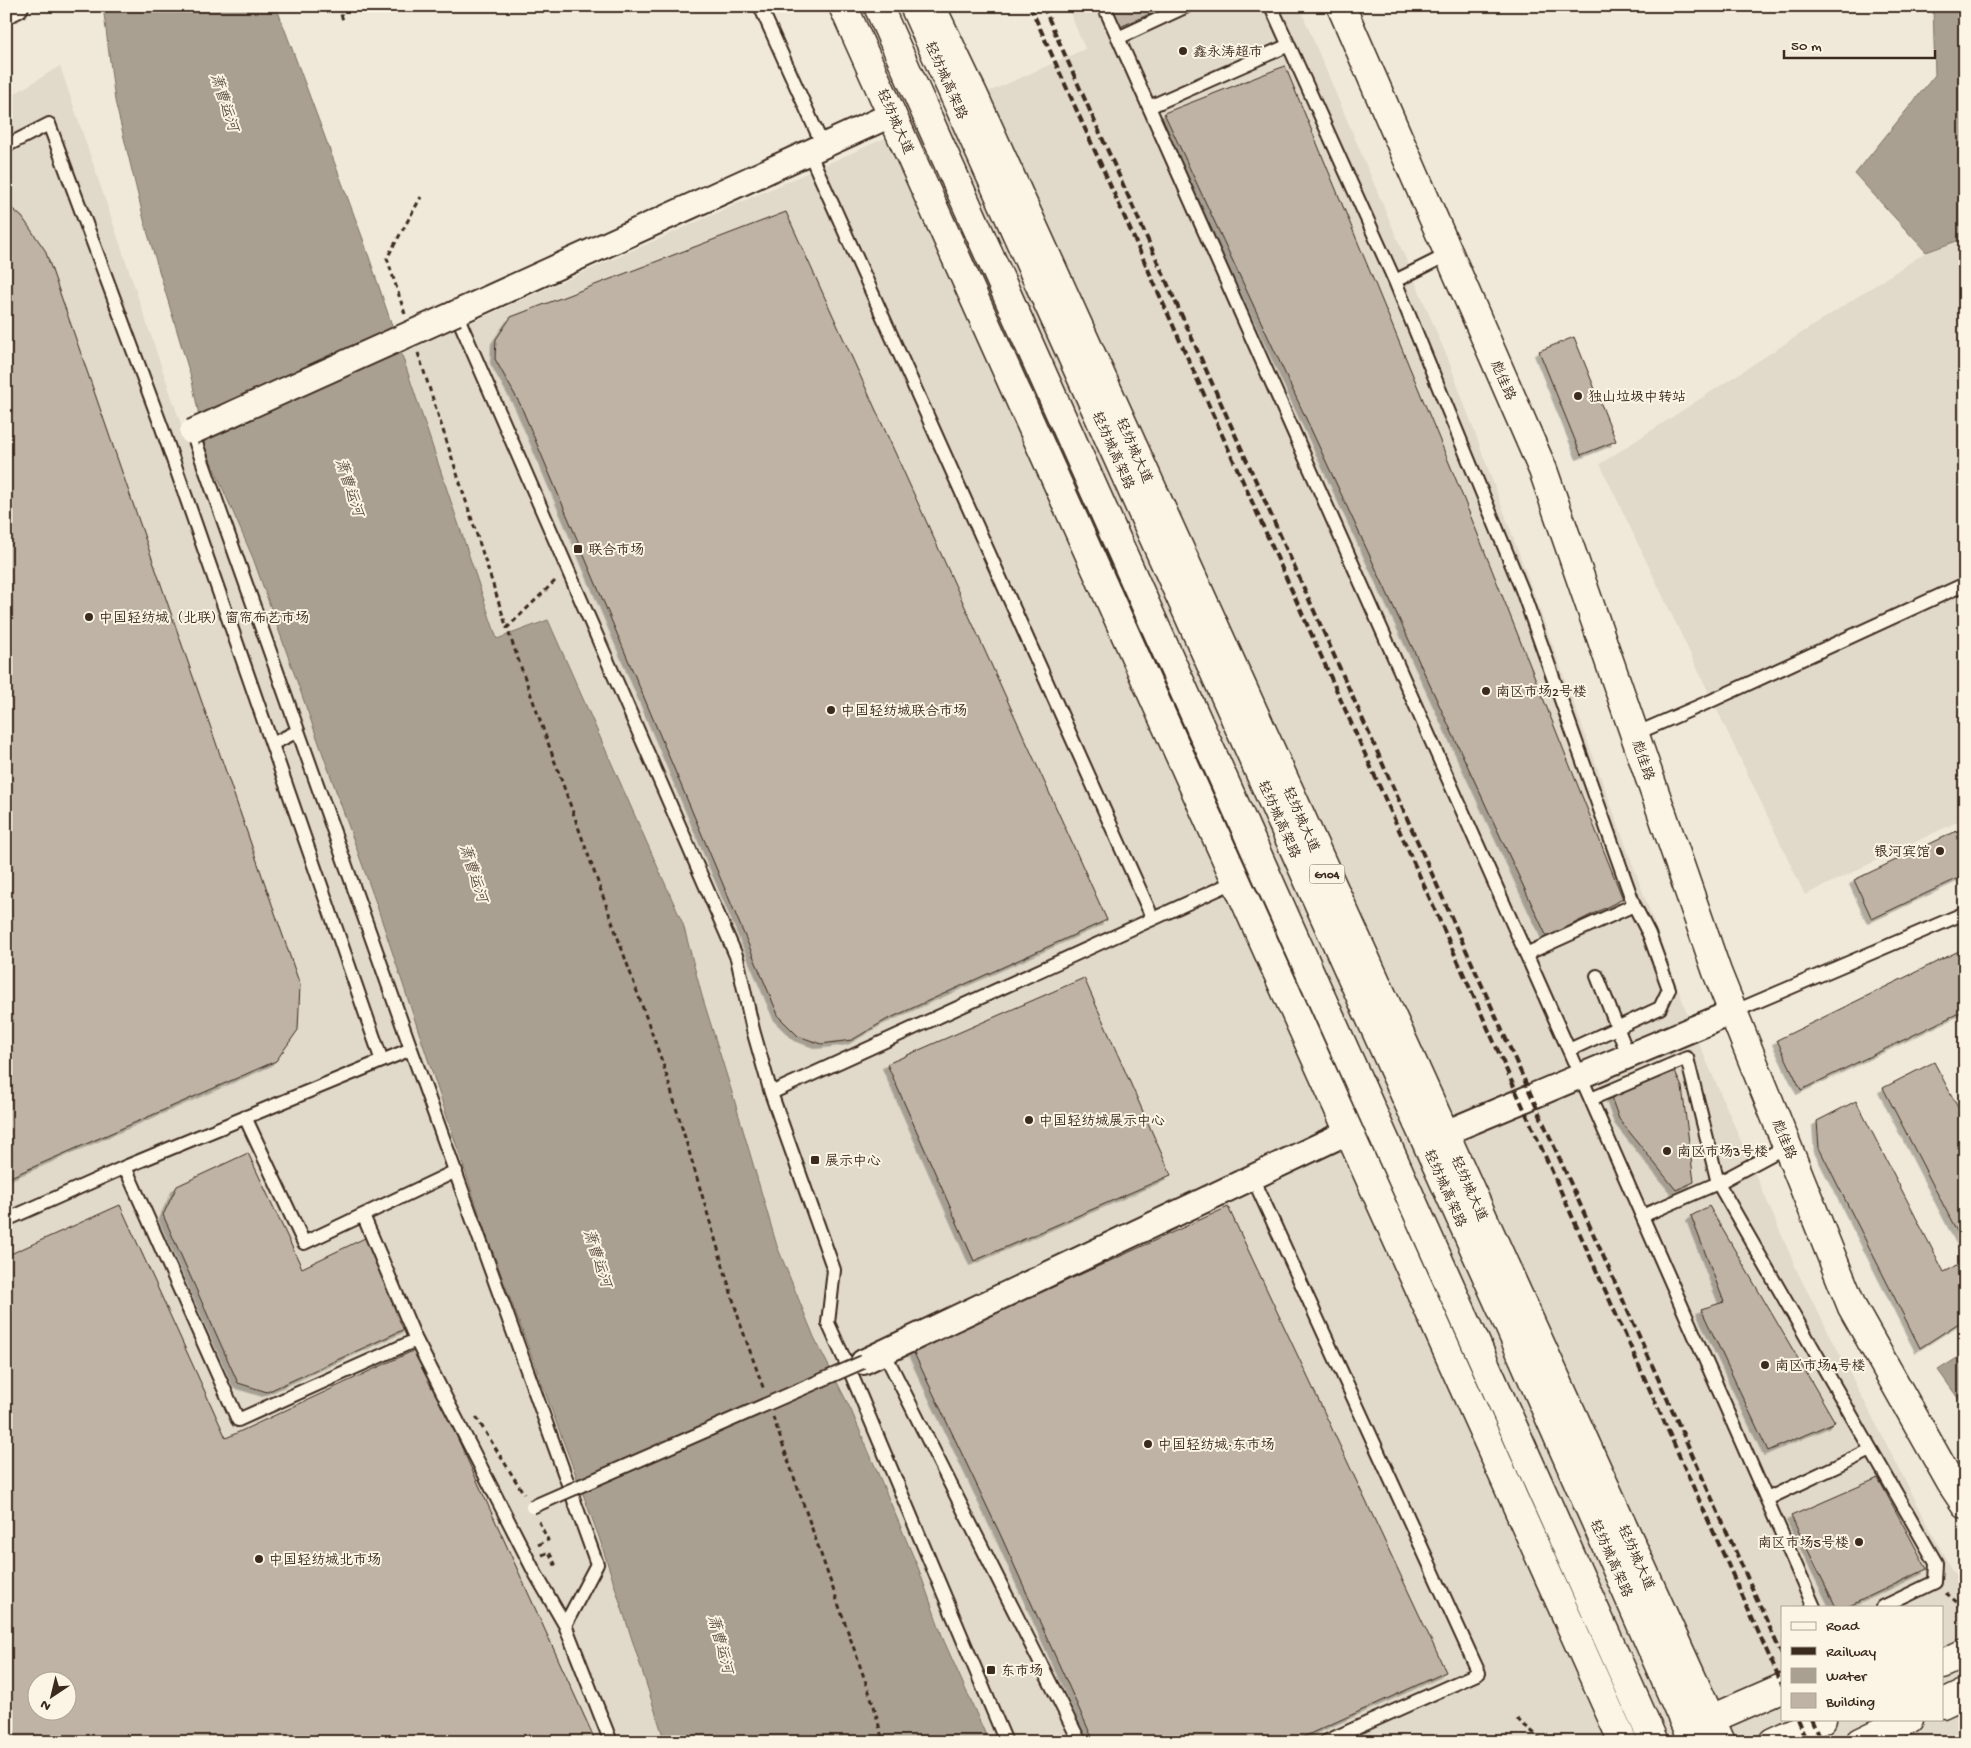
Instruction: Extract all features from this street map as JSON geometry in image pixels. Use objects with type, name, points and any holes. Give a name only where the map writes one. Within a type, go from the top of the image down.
[{"type":"main road","name":"轻纺城大道","points":[[843,6],[1623,1742]]},
{"type":"main road","points":[[878,6],[1654,1742]]},
{"type":"main road","name":"轻纺城高架路","points":[[914,6],[1502,1310],[1693,1742]]},
{"type":"main road","name":"轻纺城大道","points":[[931,6],[978,105],[1716,1730]]},
{"type":"main road","name":"彪佳路","points":[[1341,6],[1543,470],[1717,972],[1852,1307],[1958,1494]]},
{"type":"main road","points":[[1944,1663],[1965,1653]]},
{"type":"main road","points":[[1716,1730],[1781,1689]]},
{"type":"main road","points":[[1944,1703],[1965,1694]]},
{"type":"main road","points":[[1774,1742],[1820,1720]]},
{"type":"main road","points":[[1869,1740],[1907,1720]]},
{"type":"street","points":[[6,11],[16,6]]},
{"type":"street","points":[[192,432],[893,114]]},
{"type":"street","points":[[1445,1133],[1733,1012]]},
{"type":"street","points":[[863,1362],[1348,1132]]},
{"type":"lane","points":[[760,6],[816,149],[1153,919]]},
{"type":"lane","points":[[1104,6],[1591,1099],[1814,1606]]},
{"type":"lane","points":[[1118,38],[1187,6]]},
{"type":"lane","points":[[1271,6],[1395,281],[1522,590],[1634,905],[1649,934],[1669,989],[1660,1008],[1569,1050]]},
{"type":"lane","points":[[1149,107],[1289,45]]},
{"type":"lane","points":[[6,146],[48,124],[162,428],[382,1060]]},
{"type":"lane","points":[[1395,281],[1449,254]]},
{"type":"lane","points":[[456,313],[737,958],[753,1030],[772,1093],[834,1270],[828,1323],[1006,1742]]},
{"type":"lane","points":[[192,432],[597,1564],[565,1625]]},
{"type":"lane","points":[[1635,734],[1965,584]]},
{"type":"lane","points":[[272,744],[298,732]]},
{"type":"lane","points":[[772,1093],[1236,880]]},
{"type":"lane","points":[[1526,954],[1634,905]]},
{"type":"lane","points":[[1733,1012],[1965,913]]},
{"type":"lane","points":[[1596,976],[1628,1055]]},
{"type":"lane","points":[[6,1220],[125,1167],[411,1048]]},
{"type":"lane","points":[[1591,1099],[1687,1058],[1718,1183],[1936,1563],[1935,1582],[1884,1606]]},
{"type":"lane","points":[[245,1117],[304,1243],[456,1171]]},
{"type":"lane","points":[[1642,1216],[1718,1183],[1787,1146]]},
{"type":"lane","points":[[125,1167],[238,1420],[416,1340]]},
{"type":"lane","points":[[1253,1178],[1479,1673],[1325,1742]]},
{"type":"lane","points":[[363,1215],[416,1340],[535,1573],[565,1625],[611,1742]]},
{"type":"lane","points":[[884,1352],[1080,1742]]},
{"type":"lane","points":[[532,1507],[863,1362]]},
{"type":"lane","points":[[1767,1498],[1871,1450]]},
{"type":"path","points":[[338,6],[342,20]]},
{"type":"path","points":[[405,315],[387,258],[421,197]]},
{"type":"path","points":[[415,344],[508,628],[664,1067],[740,1323],[766,1398]]},
{"type":"path","points":[[508,628],[568,568]]},
{"type":"path","points":[[474,1414],[532,1507],[548,1540],[533,1547]]},
{"type":"path","points":[[773,1416],[874,1706],[883,1742]]},
{"type":"path","points":[[1935,1582],[1964,1609]]},
{"type":"path","points":[[1517,1718],[1541,1739]]},
{"type":"shaded area","points":[[1067,6],[1299,6],[1448,359],[1694,1032],[1799,1275],[1951,1569],[1965,1588],[1965,1742],[6,1742],[6,99],[60,66],[189,448],[1085,49]]},
{"type":"shaded area","points":[[1965,238],[1965,602],[1957,606],[1965,622],[1965,818],[1805,895],[1600,464],[1926,252]]},
{"type":"water","name":"萧曹运河","points":[[101,6],[276,6],[363,239],[497,639],[548,620],[683,924],[702,996],[777,1246],[814,1337],[851,1410],[919,1570],[944,1641],[989,1742],[665,1742],[599,1537],[485,1231],[376,903],[253,558],[206,450],[192,381],[145,224],[115,101],[104,14]]},
{"type":"water","points":[[1933,6],[1965,6],[1965,238],[1926,252],[1855,174],[1935,75]]},
{"type":"water","points":[[1965,1353],[1965,1408],[1938,1370]]},
{"type":"building","points":[[1111,6],[1168,6],[1120,27]]},
{"type":"building","name":"南区市场2号楼","points":[[1285,66],[1457,482],[1623,899],[1547,937],[1164,113]]},
{"type":"building","name":"中国轻纺城（北联）窗帘布艺市场","points":[[6,203],[22,217],[45,250],[300,985],[298,1030],[276,1061],[6,1179]]},
{"type":"building","name":"中国轻纺城联合市场","points":[[786,212],[1107,920],[886,1020],[852,1040],[821,1044],[798,1036],[779,1017],[520,404],[495,359],[496,339],[511,317]]},
{"type":"building","name":"独山垃圾中转站","points":[[1574,337],[1616,441],[1581,455],[1539,351]]},
{"type":"building","name":"银河宾馆","points":[[1965,827],[1965,875],[1872,919],[1854,880]]},
{"type":"building","points":[[1965,948],[1965,1010],[1801,1090],[1777,1040]]},
{"type":"building","name":"中国轻纺城展示中心","points":[[1084,978],[1171,1175],[974,1261],[887,1064]]},
{"type":"building","points":[[1934,1062],[1965,1121],[1965,1247],[1883,1088]]},
{"type":"building","name":"南区市场3号楼","points":[[1673,1068],[1682,1087],[1694,1182],[1676,1190],[1619,1119],[1611,1097]]},
{"type":"building","points":[[1856,1101],[1944,1272],[1965,1262],[1965,1319],[1920,1348],[1819,1148],[1817,1121]]},
{"type":"building","points":[[248,1153],[302,1268],[365,1238],[407,1328],[267,1392],[238,1383],[163,1215],[177,1186]]},
{"type":"building","name":"中国轻纺城北市场","points":[[120,1205],[226,1438],[417,1349],[596,1742],[6,1742],[6,1256]]},
{"type":"building","name":"南区市场4号楼","points":[[1709,1206],[1835,1422],[1768,1451],[1701,1309],[1724,1302],[1691,1216]]},
{"type":"building","name":"中国轻纺城·东市场","points":[[1228,1207],[1446,1672],[1292,1742],[1094,1742],[1001,1536],[913,1351]]},
{"type":"building","name":"南区市场5号楼","points":[[1878,1478],[1927,1569],[1849,1606],[1836,1606],[1791,1516]]},
{"type":"railway","points":[[1030,6],[1781,1683]]},
{"type":"railway","points":[[1043,6],[1781,1653]]},
{"type":"railway","points":[[1797,1720],[1807,1742]]},
{"type":"railway","points":[[1811,1720],[1821,1742]]},
{"type":"place","name":"鑫永涛超市","points":[[1183,51]]},
{"type":"place","name":"独山垃圾中转站","points":[[1578,396]]},
{"type":"place","name":"联合市场","points":[[578,549]]},
{"type":"place","name":"中国轻纺城（北联）窗帘布艺市场","points":[[89,617]]},
{"type":"place","name":"南区市场2号楼","points":[[1486,691]]},
{"type":"place","name":"中国轻纺城联合市场","points":[[831,710]]},
{"type":"place","name":"银河宾馆","points":[[1940,851]]},
{"type":"place","name":"中国轻纺城展示中心","points":[[1029,1120]]},
{"type":"place","name":"南区市场3号楼","points":[[1667,1151]]},
{"type":"place","name":"展示中心","points":[[815,1160]]},
{"type":"place","name":"南区市场4号楼","points":[[1765,1365]]},
{"type":"place","name":"中国轻纺城·东市场","points":[[1148,1444]]},
{"type":"place","name":"南区市场5号楼","points":[[1859,1542]]},
{"type":"place","name":"中国轻纺城北市场","points":[[259,1559]]},
{"type":"place","name":"东市场","points":[[991,1670]]}]
